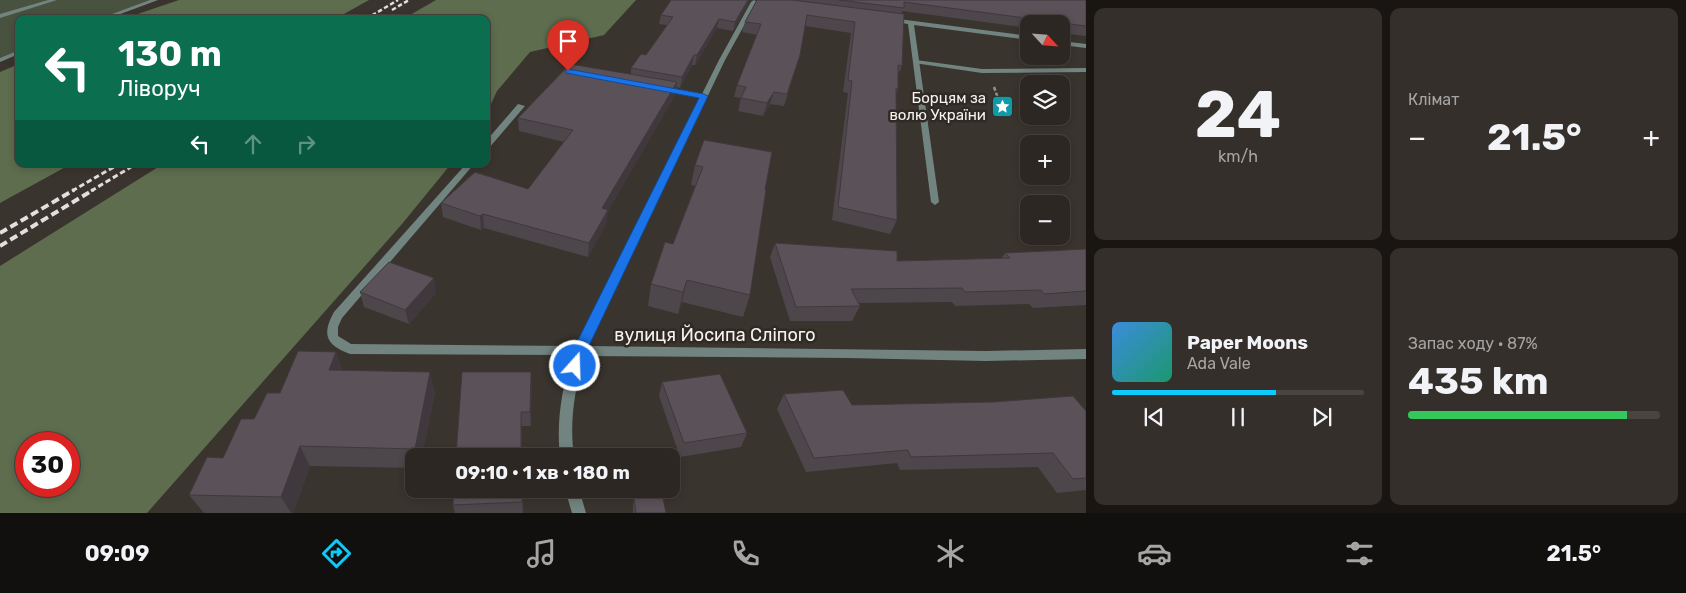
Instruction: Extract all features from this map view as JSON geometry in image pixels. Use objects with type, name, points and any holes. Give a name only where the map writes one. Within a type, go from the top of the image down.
[{"type":"street","points":[[0,16],[54,0]]},
{"type":"street","points":[[112,15],[155,0]]},
{"type":"street","points":[[566,448],[564,437],[567,394],[579,352],[750,2],[764,3]]},
{"type":"street","points":[[881,19],[1020,37]]},
{"type":"street","points":[[910,23],[935,202]]},
{"type":"street","points":[[1070,44],[1086,46]]},
{"type":"street","points":[[0,60],[15,54]]},
{"type":"street","points":[[916,62],[982,71],[1086,70]]},
{"type":"street","points":[[656,87],[704,96]]},
{"type":"street","points":[[490,141],[521,106]]},
{"type":"street","name":"вулиця Йосипа Сліпого","points":[[467,167],[338,315],[332,326],[332,337],[338,345],[350,349],[579,352],[848,353],[986,356],[1086,354]]},
{"type":"street","points":[[575,498],[579,513]]},
{"type":"path","points":[[993,82],[999,100]]},
{"type":"green space","points":[[0,0],[151,0],[108,15],[15,15],[15,52],[0,58]]},
{"type":"green space","points":[[179,0],[369,0],[342,15],[135,15]]},
{"type":"green space","points":[[436,0],[636,0],[604,35],[530,52],[497,91],[490,106],[490,15],[410,15]]},
{"type":"green space","points":[[15,66],[15,167],[66,167],[0,203],[0,72]]},
{"type":"green space","points":[[158,167],[449,167],[402,224],[147,513],[0,513],[0,266]]},
{"type":"building","points":[[671,0],[748,0],[735,22],[719,19],[697,55],[694,55],[682,77],[631,68],[641,54],[646,55],[673,17],[661,15]]},
{"type":"building","points":[[757,0],[792,0],[904,14],[902,66],[898,65],[898,89],[896,88],[897,220],[838,207],[852,81],[848,80],[855,22],[807,15],[800,55],[787,94],[774,92],[767,103],[741,98],[746,87],[737,85],[761,24],[745,22]]},
{"type":"building","points":[[839,0],[1086,0],[1086,26],[1070,24],[1070,15],[1020,15],[1020,17],[904,2],[904,8]]},
{"type":"building","points":[[570,64],[677,82],[602,208],[608,210],[589,243],[483,214],[480,216],[441,203],[475,172],[528,189],[573,130],[518,118]]},
{"type":"building","points":[[704,140],[772,152],[750,295],[687,280],[683,292],[651,284],[665,242],[673,244],[703,167],[695,165]]},
{"type":"building","points":[[775,243],[897,251],[897,261],[1010,258],[1005,253],[1086,249],[1086,291],[1044,294],[1041,290],[965,292],[962,288],[851,289],[860,306],[796,307]]},
{"type":"building","points":[[389,262],[434,278],[405,310],[360,292]]},
{"type":"building","points":[[298,351],[336,352],[329,370],[430,372],[415,448],[300,446],[281,497],[189,495],[207,457],[223,458],[241,419],[254,419],[267,393],[280,393]]},
{"type":"building","points":[[462,372],[531,372],[530,412],[521,412],[521,448],[457,448]]},
{"type":"building","points":[[720,374],[747,433],[684,443],[662,382]]},
{"type":"building","points":[[843,390],[852,405],[993,402],[1073,396],[1086,411],[1086,478],[1073,479],[1053,453],[911,457],[908,450],[814,458],[784,394]]},
{"type":"building","points":[[453,498],[522,498],[522,502],[453,505]]},
{"type":"building","points":[[634,498],[663,498],[666,513],[636,513]]},
{"type":"railway","points":[[373,15],[398,0]]},
{"type":"railway","points":[[392,10],[409,0]]},
{"type":"railway","points":[[72,191],[114,167]]},
{"type":"railway","points":[[91,191],[131,167]]},
{"type":"railway","points":[[0,233],[74,190]]},
{"type":"railway","points":[[0,246],[93,190]]},
{"type":"place","name":"Борцям за волю України","points":[[1002,107]]},
{"type":"route","points":[[568,71],[704,96],[579,352],[575,366]]}]
